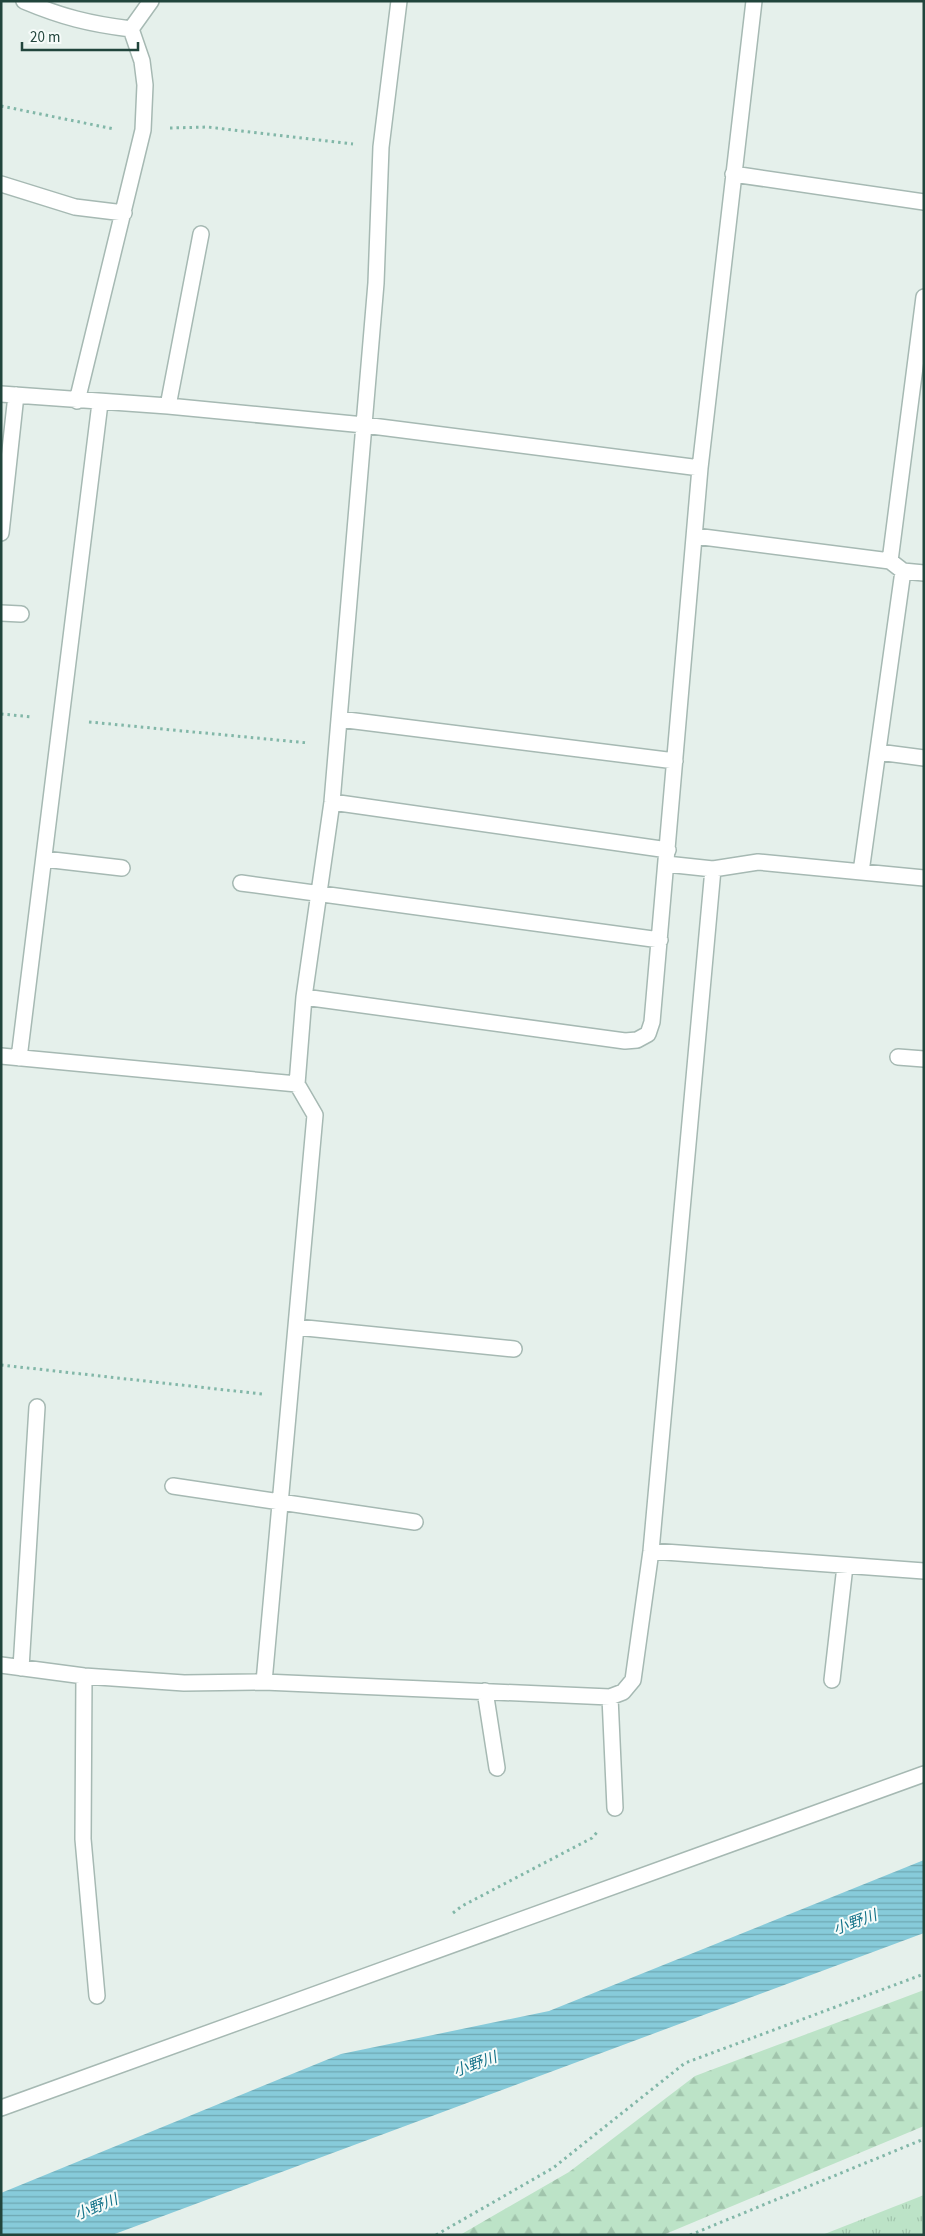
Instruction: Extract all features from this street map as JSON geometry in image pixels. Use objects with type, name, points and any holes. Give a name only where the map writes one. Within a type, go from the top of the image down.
[{"type":"street","points":[[24,1],[60,16],[100,25],[131,29]]},
{"type":"street","points":[[131,29],[151,1]]},
{"type":"street","points":[[264,1682],[315,1115],[297,1084],[304,997],[332,802],[376,283],[381,147],[399,1]]},
{"type":"street","points":[[304,997],[625,1041],[637,1040],[648,1034],[652,1022],[660,940],[700,468],[754,1]]},
{"type":"street","points":[[77,401],[144,130],[146,85],[142,61],[131,29]]},
{"type":"street","points":[[733,174],[923,198]]},
{"type":"street","points":[[1,184],[75,207],[124,213]]},
{"type":"street","points":[[168,406],[201,234]]},
{"type":"street","points":[[890,561],[924,297]]},
{"type":"street","points":[[1,533],[9,395],[100,403],[168,406],[364,425],[700,468]]},
{"type":"street","points":[[20,1058],[100,403]]},
{"type":"street","points":[[695,536],[890,561],[903,571],[924,573]]},
{"type":"street","points":[[861,872],[903,571]]},
{"type":"street","points":[[1,613],[20,614]]},
{"type":"street","points":[[339,719],[676,761]]},
{"type":"street","points":[[878,752],[924,758]]},
{"type":"street","points":[[332,802],[667,857],[714,869],[758,862],[924,878]]},
{"type":"street","points":[[44,859],[122,868]]},
{"type":"street","points":[[1,1665],[84,1676],[184,1683],[264,1682],[610,1697],[623,1692],[633,1680],[651,1551],[714,869]]},
{"type":"street","points":[[241,883],[660,940]]},
{"type":"street","points":[[1,1056],[297,1084]]},
{"type":"street","points":[[898,1057],[924,1059]]},
{"type":"street","points":[[296,1327],[514,1349]]},
{"type":"street","points":[[21,1668],[37,1406]]},
{"type":"street","points":[[173,1486],[415,1522]]},
{"type":"street","points":[[651,1551],[924,1571]]},
{"type":"street","points":[[832,1680],[845,1566]]},
{"type":"street","points":[[84,1676],[83,1839],[97,1996]]},
{"type":"street","points":[[485,1691],[496,1768]]},
{"type":"street","points":[[610,1697],[615,1808]]},
{"type":"street","points":[[1,2108],[924,1774]]},
{"type":"path","points":[[1,106],[124,130],[208,127],[381,147]]},
{"type":"path","points":[[1,714],[337,746]]},
{"type":"path","points":[[1,1365],[290,1397]]},
{"type":"path","points":[[434,1951],[437,1928],[462,1906],[592,1838],[615,1808]]},
{"type":"path","points":[[436,2235],[553,2168],[685,2063],[924,1974]]},
{"type":"path","points":[[690,2235],[924,2139]]},
{"type":"green space","points":[[924,1990],[924,2126],[663,2235],[460,2235],[569,2172],[695,2076]]},
{"type":"green space","points":[[924,2195],[924,2235],[822,2235]]},
{"type":"water","name":"小野川","points":[[924,1860],[924,1933],[112,2235],[1,2235],[1,2193],[341,2054],[549,2011]]}]
